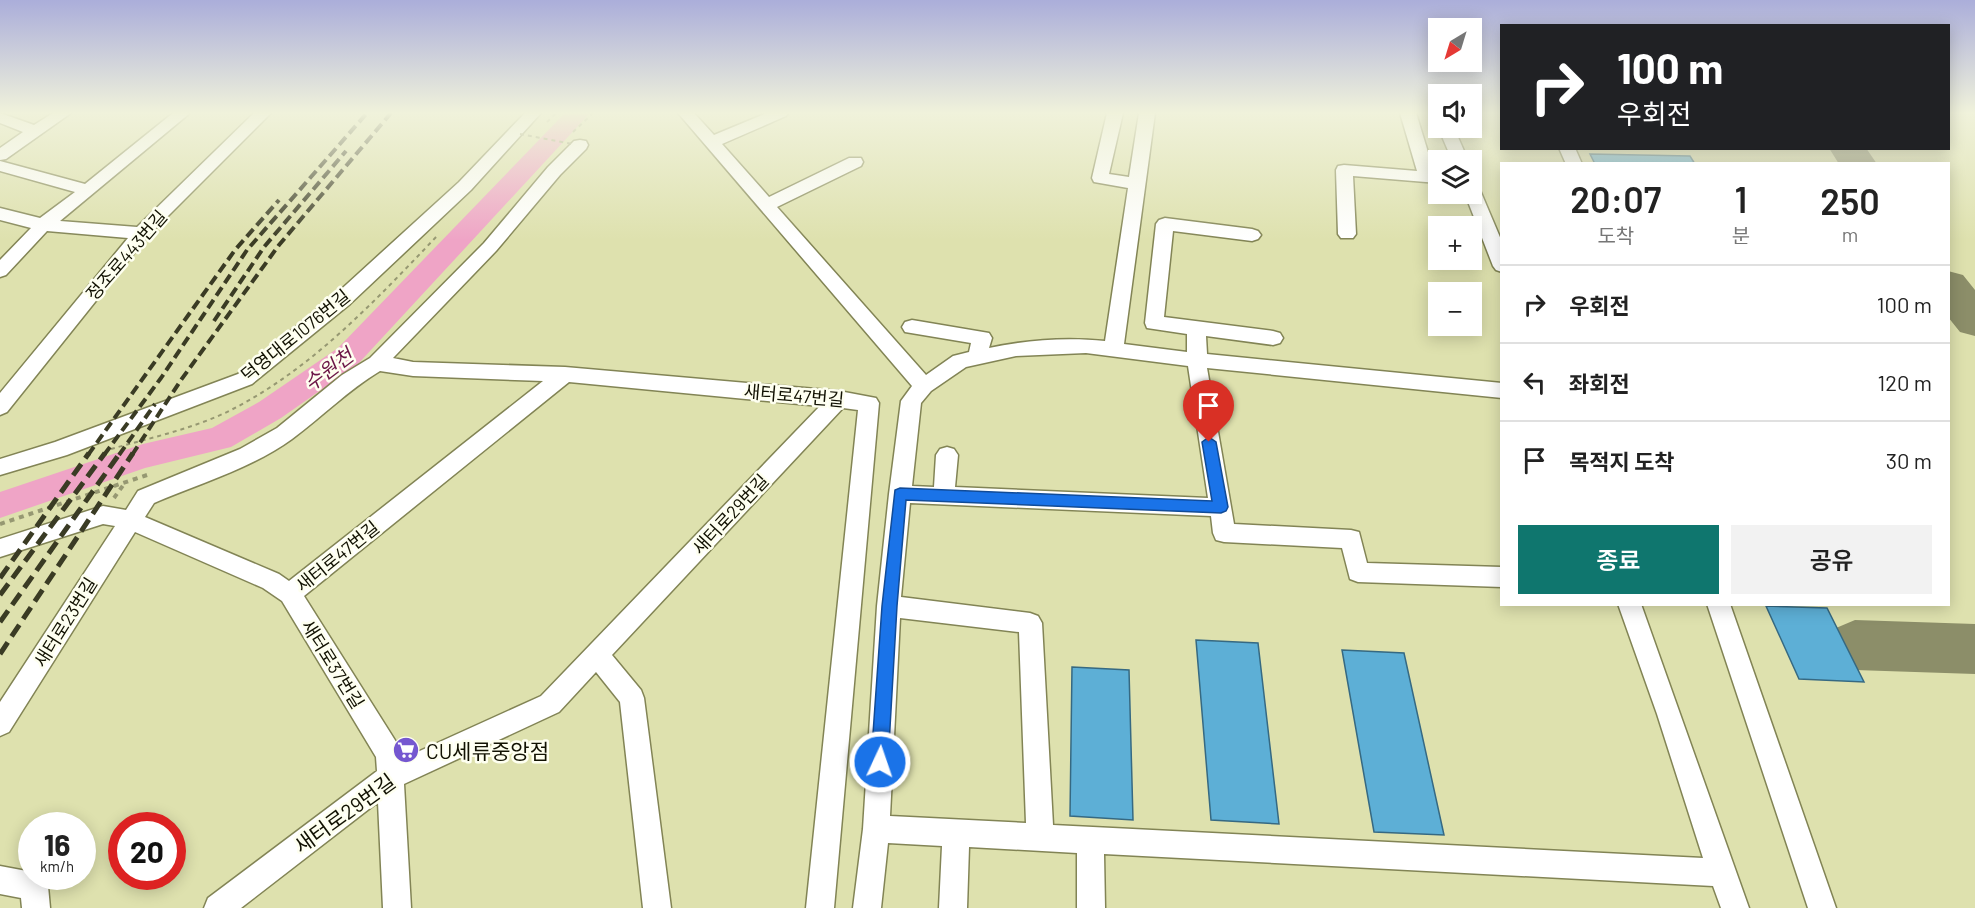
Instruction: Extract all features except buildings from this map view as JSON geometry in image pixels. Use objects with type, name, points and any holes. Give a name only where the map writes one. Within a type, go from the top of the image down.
[{"type":"street","points":[[0,271],[43,225],[130,155]]},
{"type":"street","name":"정조로443번길","points":[[0,407],[141,233],[220,155]]},
{"type":"street","name":"덕영대로1076번길","points":[[0,467],[60,449],[245,379],[343,299],[465,186],[494,155]]},
{"type":"street","name":"새터로23번길","points":[[0,724],[146,498],[247,455],[284,434],[350,380],[376,363],[490,247],[567,155]]},
{"type":"street","points":[[723,155],[924,386]]},
{"type":"street","points":[[1105,155],[1100,178],[1137,184]]},
{"type":"street","points":[[1113,350],[1141,155]]},
{"type":"street","points":[[766,205],[855,162]]},
{"type":"street","points":[[0,166],[88,190]]},
{"type":"street","points":[[1347,234],[1344,170],[1428,177]]},
{"type":"street","points":[[1478,204],[1500,261]]},
{"type":"street","points":[[0,213],[43,225],[141,233]]},
{"type":"street","points":[[1131,220],[1252,235]]},
{"type":"street","points":[[1165,224],[1154,323],[1273,338]]},
{"type":"street","points":[[912,327],[982,339],[977,358]]},
{"type":"street","points":[[1196,328],[1196,360],[1224,533],[1351,539],[1358,572],[1500,577]]},
{"type":"street","points":[[867,908],[876,829],[889,606],[900,494],[911,401],[924,386],[960,361],[1016,349],[1086,346],[1196,360],[1500,391]]},
{"type":"street","points":[[376,363],[413,369],[565,374]]},
{"type":"street","name":"새터로47번길","points":[[290,594],[565,374],[868,403],[820,908]]},
{"type":"street","name":"새터로29번길","points":[[218,908],[390,777],[550,704],[838,399]]},
{"type":"street","points":[[944,496],[947,456]]},
{"type":"street","points":[[900,494],[1221,507]]},
{"type":"street","name":"새터로37번길","points":[[0,548],[103,515],[130,520],[271,581],[290,594],[388,754],[397,908]]},
{"type":"street","points":[[889,606],[1030,623],[1040,838]]},
{"type":"street","points":[[1630,606],[1735,908]]},
{"type":"street","points":[[1719,606],[1822,908]]},
{"type":"street","points":[[597,655],[632,698],[657,908]]},
{"type":"street","points":[[876,829],[1721,873]]},
{"type":"street","points":[[952,908],[956,833]]},
{"type":"street","points":[[1090,840],[1091,908]]},
{"type":"street","points":[[0,880],[34,886],[36,908]]},
{"type":"path","points":[[0,524],[155,473]]},
{"type":"path","points":[[116,496],[124,483]]},
{"type":"waterway","name":"수원천","points":[[0,505],[143,456],[220,438],[270,410],[348,356],[538,155]]},
{"type":"taxiway","points":[[1852,155],[1857,162]]},
{"type":"taxiway","points":[[1950,288],[1975,321]]},
{"type":"taxiway","points":[[1855,645],[1975,649]]},
{"type":"railway","points":[[104,455],[161,378],[247,250],[330,155]]},
{"type":"railway","points":[[214,321],[264,247],[342,155]]},
{"type":"railway","points":[[132,455],[181,380],[279,245],[355,155]]},
{"type":"railway","points":[[88,455],[235,250],[279,200]]},
{"type":"railway","points":[[119,455],[155,404]]},
{"type":"railway","points":[[0,578],[89,453]]},
{"type":"railway","points":[[0,595],[105,453]]},
{"type":"railway","points":[[0,622],[120,453]]},
{"type":"railway","points":[[0,654],[133,453]]},
{"type":"place","name":"CU세류중앙점","points":[[406,750]]},
{"type":"route","points":[[880,762],[889,606],[900,494],[1221,507],[1209,442]]}]
